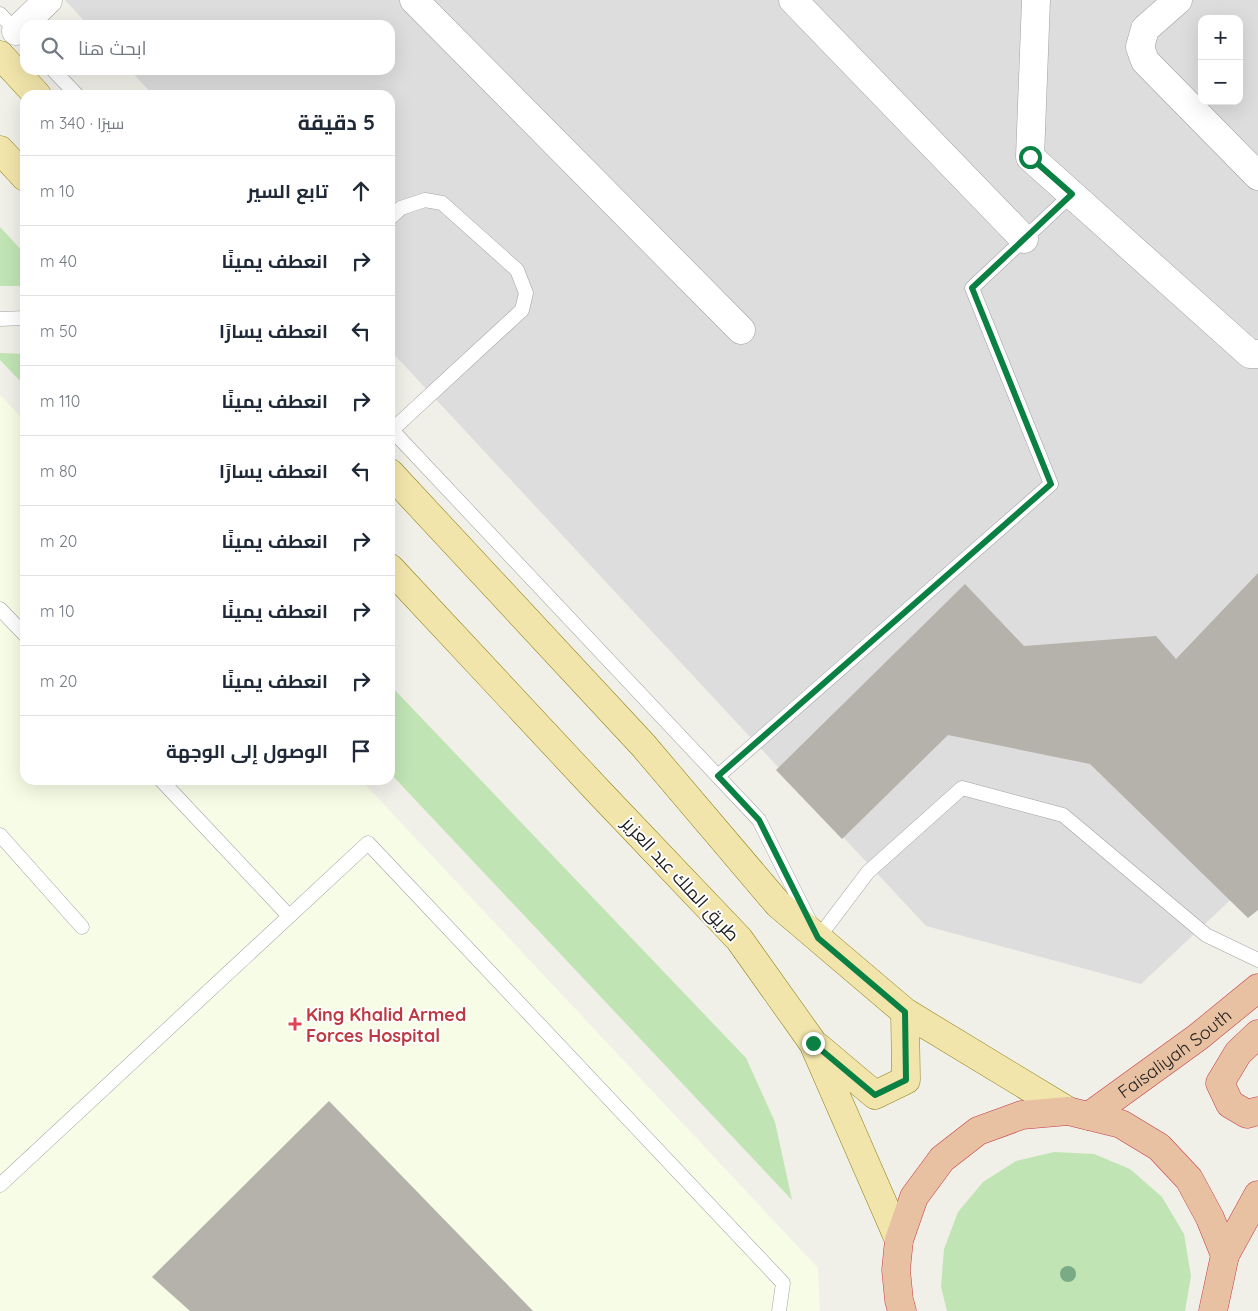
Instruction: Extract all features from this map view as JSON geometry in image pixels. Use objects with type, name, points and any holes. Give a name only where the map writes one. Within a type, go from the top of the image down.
[{"type":"highway","name":"Faisaliyah South","points":[[1078,1114],[1198,1037],[1258,988]]},
{"type":"highway","points":[[1258,1034],[1238,1053],[1220,1083],[1230,1104],[1247,1114],[1258,1111]]},
{"type":"highway","points":[[902,1311],[896,1270],[899,1240],[914,1197],[942,1160],[978,1131],[1022,1115],[1078,1114],[1121,1124],[1159,1147],[1190,1179],[1210,1218],[1225,1255]]},
{"type":"highway","points":[[1219,1303],[1225,1255],[1258,1195]]},
{"type":"main road","points":[[0,55],[32,90]]},
{"type":"main road","points":[[0,150],[20,172]]},
{"type":"main road","points":[[395,478],[643,745],[778,904],[905,1012],[1078,1114]]},
{"type":"main road","name":"طريق الملك عبد العزيز","points":[[395,573],[592,785],[739,939],[813,1043],[899,1240]]},
{"type":"main road","points":[[813,1043],[875,1095],[906,1080],[905,1012]]},
{"type":"street","points":[[24,20],[48,0]]},
{"type":"street","points":[[414,0],[742,330]]},
{"type":"street","points":[[793,0],[1024,239]]},
{"type":"street","points":[[1036,0],[1030,157],[1250,354],[1258,354]]},
{"type":"street","points":[[1178,0],[1145,29],[1140,47],[1146,61],[1258,176]]},
{"type":"lane","points":[[58,75],[72,90]]},
{"type":"lane","points":[[718,776],[1051,484],[972,288],[1072,194]]},
{"type":"lane","points":[[395,213],[401,208],[425,200],[442,203],[517,270],[526,293],[522,310],[395,425]]},
{"type":"lane","points":[[0,318],[20,318]]},
{"type":"lane","points":[[395,433],[759,820],[818,938],[868,872],[962,788],[1063,815],[1206,935],[1258,960]]},
{"type":"lane","points":[[0,609],[20,630]]},
{"type":"lane","points":[[166,785],[289,916]]},
{"type":"lane","points":[[0,835],[82,927]]},
{"type":"lane","points":[[0,1185],[368,843],[783,1283],[779,1311]]},
{"type":"shaded area","points":[[65,0],[1258,0],[1258,874],[1141,984],[926,926],[395,355],[395,90],[148,90],[135,75],[395,75],[395,20],[83,20]]},
{"type":"shaded area","name":"King Khalid Armed Forces Hospital","points":[[0,395],[20,416],[20,785],[366,785],[818,1268],[820,1311],[0,1311]]},
{"type":"green space","points":[[0,227],[20,249],[20,286],[0,286]]},
{"type":"green space","points":[[0,353],[20,354],[20,381],[0,360]]},
{"type":"green space","points":[[395,690],[746,1058],[775,1122],[792,1200],[395,778]]},
{"type":"green space","points":[[1054,1152],[1094,1154],[1130,1169],[1162,1197],[1184,1234],[1191,1276],[1185,1311],[947,1311],[941,1287],[944,1249],[958,1212],[983,1182],[1016,1161]]},
{"type":"building","points":[[1258,573],[1258,910],[1248,918],[1090,764],[948,735],[842,839],[776,770],[965,584],[1024,646],[1156,636],[1176,659]]},
{"type":"building","points":[[329,1101],[533,1311],[190,1311],[152,1277]]},
{"type":"place","name":"King Khalid Armed Forces Hospital","points":[[295,1024]]},
{"type":"route","points":[[813,1043],[875,1095],[906,1080],[905,1012],[818,938],[759,820],[718,776],[1051,484],[972,288],[1072,194],[1030,157]]}]
